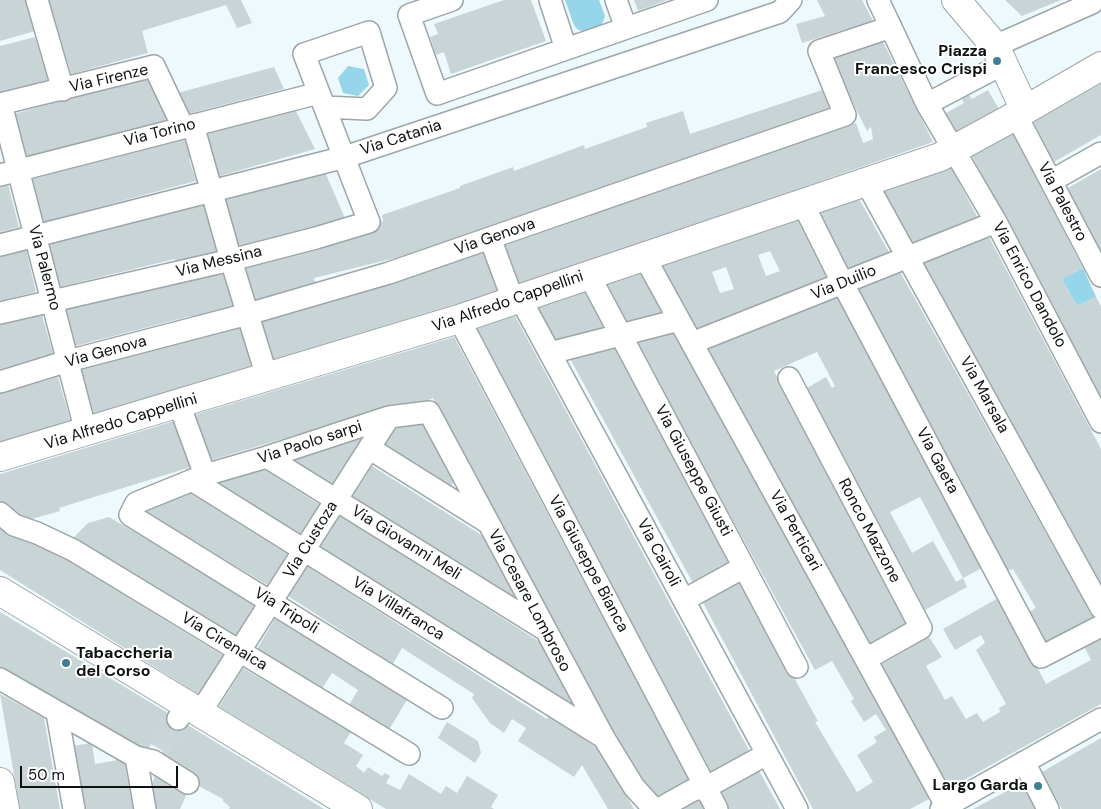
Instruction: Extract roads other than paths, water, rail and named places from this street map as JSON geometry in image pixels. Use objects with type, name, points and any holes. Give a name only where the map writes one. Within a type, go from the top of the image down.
[{"type":"street","points":[[37,0],[63,90]]},
{"type":"street","points":[[452,0],[409,15],[437,94],[707,0]]},
{"type":"street","points":[[550,0],[566,49]]},
{"type":"street","points":[[616,0],[626,28]]},
{"type":"street","name":"Via Enrico Dandolo","points":[[878,0],[927,104],[996,222],[1101,422]]},
{"type":"street","points":[[956,0],[999,56],[1018,119]]},
{"type":"street","points":[[927,104],[999,56],[1092,3],[1094,0]]},
{"type":"street","name":"Via Catania","points":[[0,245],[344,157],[780,12],[787,1]]},
{"type":"street","name":"Via Genova","points":[[0,382],[389,273],[845,115],[819,51],[891,27]]},
{"type":"street","name":"Via Firenze","points":[[1,104],[154,66],[188,126],[211,191],[267,377]]},
{"type":"street","name":"Via Alfredo Cappellini","points":[[0,457],[459,319],[940,156],[1018,119],[1101,66]]},
{"type":"street","name":"Via Torino","points":[[9,172],[188,126],[322,100],[344,157]]},
{"type":"street","name":"Via Palermo","points":[[1,104],[9,172],[36,236],[86,432]]},
{"type":"street","name":"Via Palestro","points":[[1018,119],[1101,276]]},
{"type":"street","points":[[1051,181],[1101,153]]},
{"type":"street","name":"Via Messina","points":[[0,313],[231,260],[369,222],[344,157]]},
{"type":"street","name":"Via Marsala","points":[[866,182],[1101,608]]},
{"type":"street","name":"Via Gaeta","points":[[803,204],[843,284],[1041,657],[1101,626]]},
{"type":"street","name":"Via Duilio","points":[[692,343],[996,222]]},
{"type":"street","name":"Via Cairoli","points":[[490,238],[517,299],[550,353],[797,809]]},
{"type":"street","name":"Via Perticari","points":[[644,256],[866,659],[945,808]]},
{"type":"street","name":"Via Giuseppe Giusti","points":[[589,274],[797,667]]},
{"type":"street","name":"Via Giuseppe Bianca","points":[[459,319],[717,809]]},
{"type":"street","points":[[550,353],[679,320]]},
{"type":"street","name":"Ronco Mazzone","points":[[788,378],[921,628],[866,659]]},
{"type":"street","points":[[179,404],[199,477]]},
{"type":"street","name":"Via Paolo sarpi","points":[[130,515],[136,503],[199,477],[389,417],[429,412]]},
{"type":"street","name":"Via Cesare Lombroso","points":[[429,412],[604,738],[634,787],[654,809]]},
{"type":"street","name":"Via Custoza","points":[[188,712],[239,652],[389,417]]},
{"type":"street","points":[[369,448],[487,522]]},
{"type":"street","name":"Via Giovanni Meli","points":[[267,457],[544,629]]},
{"type":"street","name":"Via Villafranca","points":[[199,477],[304,550],[604,738]]},
{"type":"street","name":"Via Cirenaica","points":[[0,514],[14,525],[37,533],[73,550],[409,754]]},
{"type":"street","name":"Via Tripoli","points":[[130,515],[442,708]]},
{"type":"street","points":[[684,600],[744,567]]},
{"type":"street","points":[[0,590],[188,712],[348,806]]},
{"type":"street","points":[[0,679],[58,713],[150,756],[188,783]]},
{"type":"street","points":[[58,713],[74,809]]},
{"type":"street","points":[[945,808],[1101,720]]},
{"type":"street","points":[[659,809],[693,790],[705,788],[767,754]]},
{"type":"street","points":[[145,809],[150,756]]},
{"type":"street","points":[[1024,762],[1048,809]]},
{"type":"street","points":[[0,782],[5,809]]},
{"type":"tunnel","points":[[160,749],[178,719]]},
{"type":"place","name":"Piazza Francesco Crispi","points":[[997,61]]},
{"type":"place","name":"Tabaccheria del Corso","points":[[66,663]]},
{"type":"place","name":"Largo Garda","points":[[1038,786]]}]
